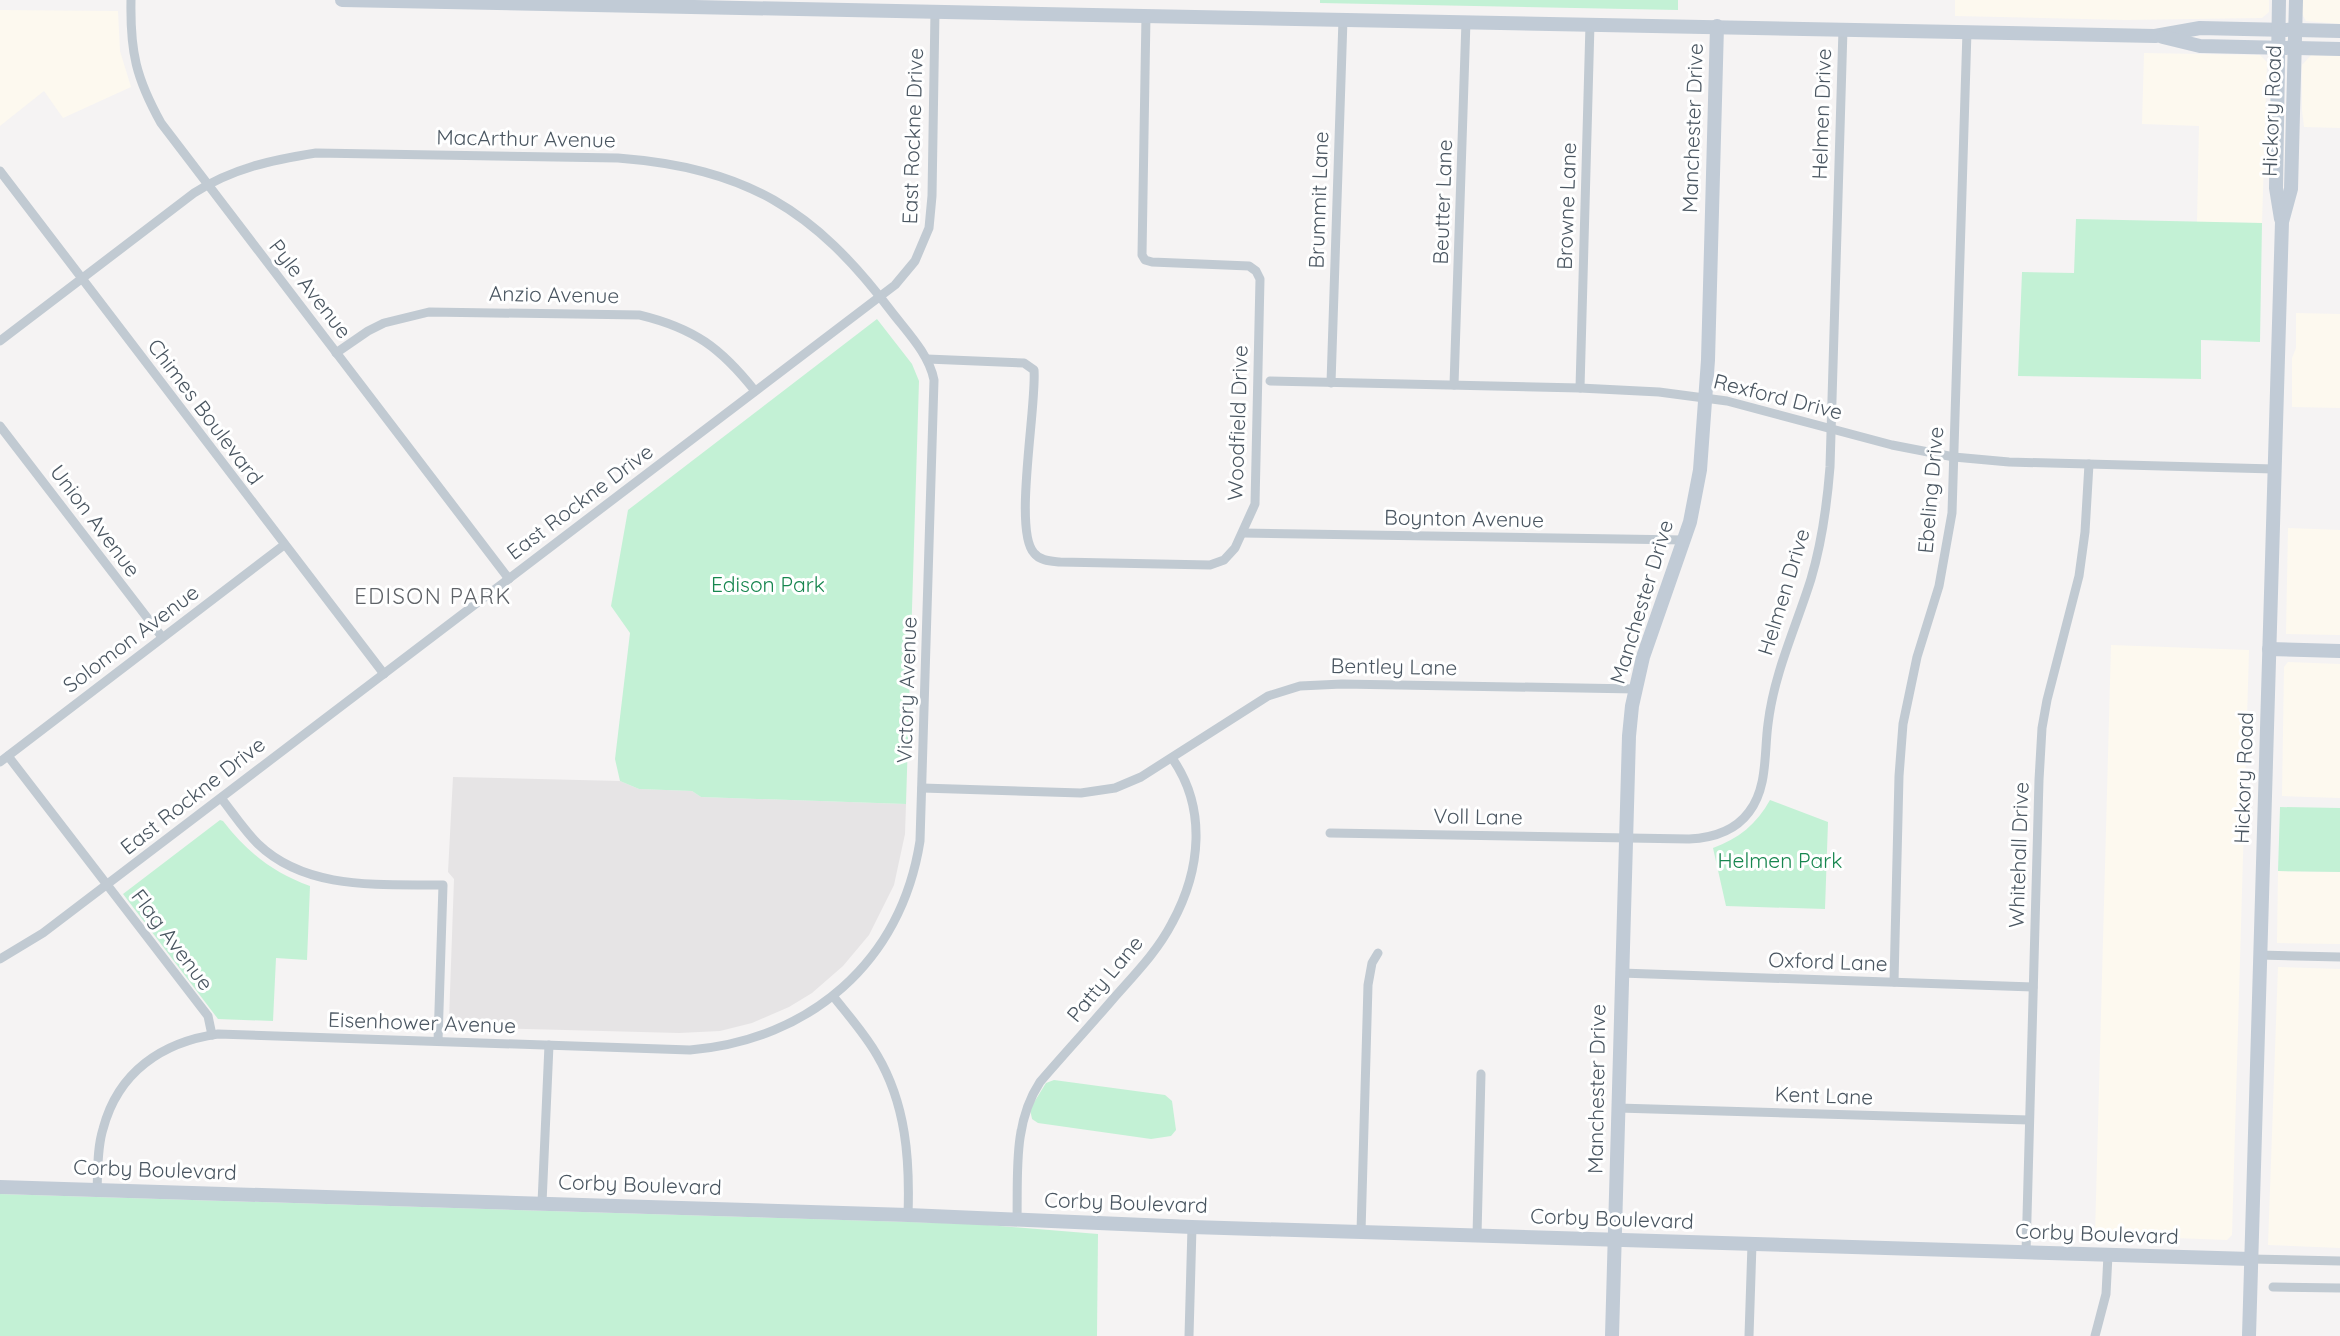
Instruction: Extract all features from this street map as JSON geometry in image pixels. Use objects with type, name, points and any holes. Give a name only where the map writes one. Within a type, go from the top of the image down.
[{"type":"street","name":"Pyle Avenue","points":[[131,0],[133,54],[146,96],[161,123],[509,579]]},
{"type":"street","points":[[342,0],[935,11],[1030,6],[1146,15],[2155,36],[2200,28],[2340,31]]},
{"type":"street","name":"Hickory Road","points":[[2248,1336],[2282,222],[2276,188],[2279,0]]},
{"type":"street","name":"Hickory Road","points":[[2282,222],[2291,189],[2296,0]]},
{"type":"street","name":"East Rockne Drive","points":[[0,959],[43,933],[107,885],[895,285],[915,261],[929,228],[932,196],[935,11]]},
{"type":"street","name":"Woodfield Drive","points":[[927,359],[1024,363],[1032,367],[1034,374],[1028,446],[1026,522],[1028,544],[1032,552],[1049,561],[1210,566],[1224,560],[1235,548],[1255,504],[1260,279],[1256,271],[1249,266],[1152,262],[1145,260],[1142,255],[1146,15]]},
{"type":"street","name":"Brummit Lane","points":[[1331,383],[1343,19]]},
{"type":"street","name":"Beutter Lane","points":[[1454,385],[1466,21]]},
{"type":"street","name":"Browne Lane","points":[[1580,388],[1590,24]]},
{"type":"street","name":"Manchester Drive","points":[[1612,1336],[1628,745],[1636,689],[1651,633],[1690,522],[1700,470],[1706,397],[1717,26]]},
{"type":"street","name":"Helmen Drive","points":[[1625,838],[1689,840],[1713,836],[1735,825],[1750,811],[1763,780],[1768,723],[1776,681],[1810,583],[1820,543],[1827,498],[1843,29]]},
{"type":"street","name":"Ebeling Drive","points":[[1894,982],[1899,776],[1903,724],[1917,657],[1939,586],[1948,539],[1954,457],[1967,32]]},
{"type":"street","points":[[2155,36],[2200,46],[2340,49]]},
{"type":"street","name":"MacArthur Avenue","points":[[0,340],[207,185],[247,166],[273,159],[316,153],[618,158],[656,161],[722,176],[770,198],[828,238],[880,296],[927,359]]},
{"type":"street","name":"Chimes Boulevard","points":[[0,171],[384,674]]},
{"type":"street","name":"Anzio Avenue","points":[[336,353],[384,323],[429,312],[640,315],[664,321],[698,335],[730,360],[755,391]]},
{"type":"street","name":"Victory Avenue","points":[[833,996],[857,973],[875,951],[902,905],[916,862],[921,825],[934,380],[927,359]]},
{"type":"street","name":"Rexford Drive","points":[[1270,381],[1631,390],[1706,397],[1777,413],[1909,449],[1954,457],[2009,462],[2274,469]]},
{"type":"street","name":"Union Avenue","points":[[0,426],[162,638]]},
{"type":"street","name":"Whitehall Drive","points":[[2026,1253],[2042,728],[2052,676],[2079,576],[2085,532],[2089,464]]},
{"type":"street","name":"Boynton Avenue","points":[[1243,533],[1684,540]]},
{"type":"street","name":"Solomon Avenue","points":[[4,759],[284,545]]},
{"type":"street","points":[[2269,649],[2340,651]]},
{"type":"street","name":"Bentley Lane","points":[[922,788],[1092,793],[1126,784],[1172,758],[1268,696],[1300,686],[1342,684],[1636,689]]},
{"type":"street","name":"Patty Lane","points":[[1017,1219],[1020,1129],[1032,1095],[1040,1082],[1147,960],[1172,923],[1188,883],[1195,852],[1196,816],[1188,786],[1172,758]]},
{"type":"street","name":"Flag Avenue","points":[[4,759],[107,885],[208,1017],[212,1035]]},
{"type":"street","points":[[221,798],[259,845],[295,869],[347,882],[443,885],[438,1041]]},
{"type":"street","name":"Voll Lane","points":[[1330,832],[1625,838]]},
{"type":"street","points":[[1361,1232],[1368,985],[1372,963],[1378,953]]},
{"type":"street","points":[[2259,955],[2340,957]]},
{"type":"street","name":"Oxford Lane","points":[[1621,973],[2033,987]]},
{"type":"street","points":[[833,996],[877,1055],[894,1094],[907,1151],[908,1215]]},
{"type":"street","name":"Eisenhower Avenue","points":[[98,1190],[102,1129],[121,1088],[140,1067],[159,1052],[176,1044],[212,1035],[690,1050],[712,1048],[772,1032],[796,1022],[833,996]]},
{"type":"street","points":[[542,1203],[549,1045]]},
{"type":"street","points":[[1477,1235],[1481,1074]]},
{"type":"street","name":"Kent Lane","points":[[1618,1108],[2029,1120]]},
{"type":"street","name":"Corby Boulevard","points":[[0,1187],[908,1215],[1192,1227],[2251,1259]]},
{"type":"street","points":[[1189,1336],[1192,1227]]},
{"type":"street","points":[[1749,1336],[1752,1244]]},
{"type":"street","points":[[2096,1336],[2106,1294],[2108,1255]]},
{"type":"street","points":[[2251,1259],[2340,1261]]},
{"type":"street","points":[[2272,1287],[2340,1288]]},
{"type":"shaded area","points":[[1955,0],[2269,0],[2269,12],[2262,18],[2126,20],[1955,16]]},
{"type":"shaded area","points":[[2302,0],[2340,0],[2340,24],[2306,21],[2302,14]]},
{"type":"shaded area","points":[[0,10],[118,11],[120,51],[131,87],[63,118],[44,91],[0,126]]},
{"type":"shaded area","points":[[2144,53],[2260,55],[2267,62],[2262,223],[2197,222],[2199,126],[2142,124]]},
{"type":"shaded area","points":[[2311,55],[2340,56],[2340,128],[2304,127],[2302,65]]},
{"type":"shaded area","points":[[2296,313],[2340,314],[2340,408],[2292,407],[2292,358],[2296,348]]},
{"type":"shaded area","points":[[2288,528],[2340,530],[2340,635],[2286,634]]},
{"type":"shaded area","points":[[2111,645],[2249,650],[2232,1235],[2227,1240],[2095,1235]]},
{"type":"shaded area","points":[[2288,662],[2340,664],[2340,798],[2282,796],[2284,667]]},
{"type":"shaded area","points":[[453,777],[620,781],[639,789],[692,791],[701,797],[906,804],[905,834],[894,885],[869,935],[843,966],[812,993],[789,1007],[752,1023],[720,1031],[679,1033],[453,1027],[449,1021],[454,879],[448,872]]},
{"type":"shaded area","points":[[2278,871],[2340,872],[2340,944],[2277,943]]},
{"type":"shaded area","points":[[2278,967],[2340,969],[2340,1248],[2268,1245]]},
{"type":"green space","points":[[1320,0],[1678,0],[1678,10],[1320,3]]},
{"type":"green space","points":[[2076,219],[2262,223],[2260,342],[2201,340],[2201,379],[2018,376],[2022,272],[2074,273]]},
{"type":"green space","name":"Edison Park","points":[[877,319],[912,364],[919,381],[906,804],[701,797],[692,791],[639,789],[620,781],[615,759],[630,633],[611,606],[628,510]]},
{"type":"green space","name":"Helmen Park","points":[[1770,800],[1828,822],[1825,909],[1726,906],[1713,848],[1746,830]]},
{"type":"green space","points":[[2280,807],[2340,808],[2340,872],[2278,871]]},
{"type":"green space","points":[[220,820],[251,852],[284,875],[310,886],[307,960],[276,958],[273,1021],[218,1019],[123,894]]},
{"type":"green space","points":[[1054,1080],[1165,1095],[1172,1101],[1176,1130],[1171,1136],[1151,1139],[1038,1123],[1032,1119],[1030,1109],[1046,1083]]},
{"type":"green space","points":[[0,1194],[975,1224],[1098,1234],[1097,1336],[0,1336]]},
{"type":"district","name":"EDISON PARK","points":[[433,596]]}]
